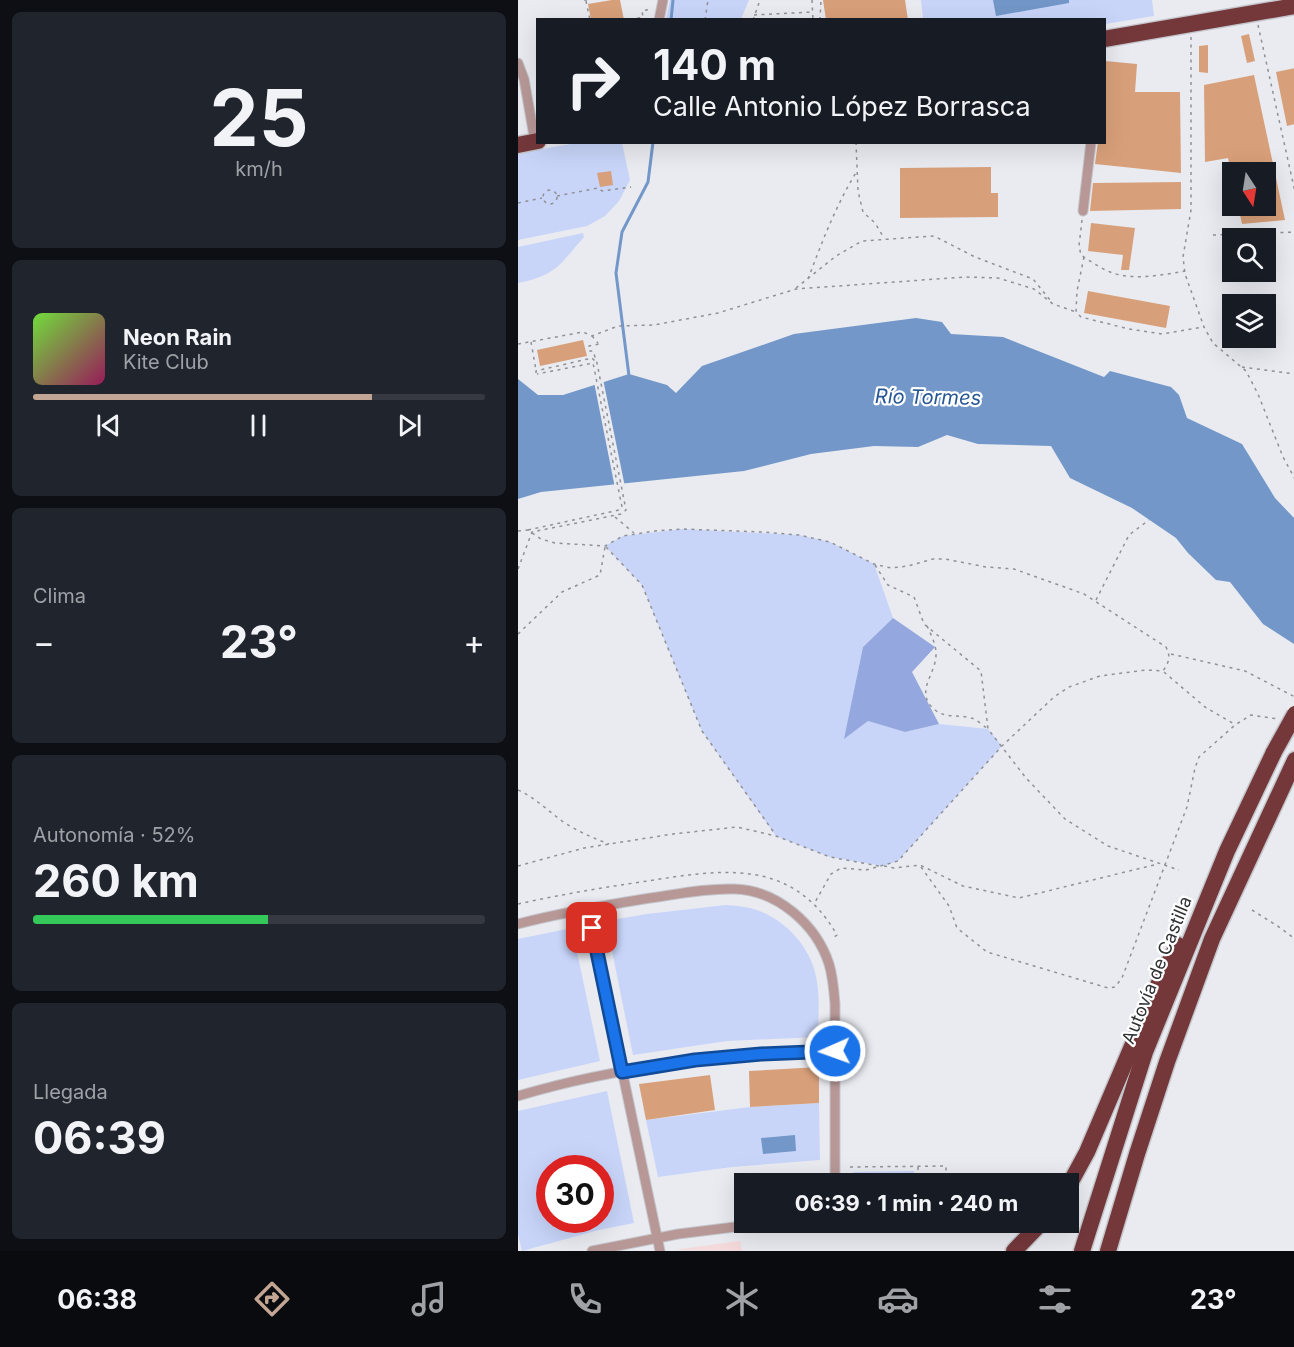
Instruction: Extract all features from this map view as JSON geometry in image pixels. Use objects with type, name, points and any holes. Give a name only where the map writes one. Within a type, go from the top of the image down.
[{"type":"highway","points":[[1106,39],[1295,6]]},
{"type":"highway","name":"Autovía de Castilla","points":[[1082,1251],[1145,1052],[1227,851],[1288,717]]},
{"type":"highway","points":[[1108,1251],[1160,1083],[1212,939],[1294,762]]},
{"type":"highway","points":[[1075,1173],[1087,1152],[1162,976],[1227,851]]},
{"type":"highway","points":[[1014,1251],[1031,1233]]},
{"type":"street","points":[[659,18],[663,0]]},
{"type":"street","points":[[518,63],[524,79],[530,142]]},
{"type":"street","points":[[1083,210],[1091,144]]},
{"type":"street","points":[[518,924],[588,908],[700,890],[736,889],[759,894],[795,913],[814,934],[830,965],[835,1004],[835,1173]]},
{"type":"street","points":[[588,908],[660,1251]]},
{"type":"street","points":[[518,1096],[622,1072],[695,1060],[835,1051]]},
{"type":"street","points":[[592,1251],[657,1237],[734,1226]]},
{"type":"path","points":[[590,0],[585,0],[590,18]]},
{"type":"path","points":[[705,18],[708,0]]},
{"type":"path","points":[[753,18],[760,0]]},
{"type":"path","points":[[812,0],[813,18]]},
{"type":"path","points":[[820,18],[821,0]]},
{"type":"path","points":[[643,18],[642,11],[655,8]]},
{"type":"path","points":[[754,15],[813,12]]},
{"type":"path","points":[[1255,13],[1295,192]]},
{"type":"path","points":[[1191,24],[1190,210],[1183,256],[1185,270],[1204,327],[1213,343],[1246,371],[1258,394],[1283,457],[1295,479]]},
{"type":"path","points":[[856,144],[858,191],[863,212],[875,223],[884,238]]},
{"type":"path","points":[[808,279],[829,225],[857,171]]},
{"type":"path","points":[[557,196],[598,188],[602,191],[631,187]]},
{"type":"path","points":[[543,198],[546,191],[551,190],[557,196]]},
{"type":"path","points":[[543,198],[544,202],[553,204],[557,196]]},
{"type":"path","points":[[518,203],[543,198]]},
{"type":"path","points":[[1083,210],[1079,246],[1081,255],[1084,257],[1111,272],[1134,276],[1157,276],[1185,270]]},
{"type":"path","points":[[1212,236],[1295,232]]},
{"type":"path","points":[[796,289],[850,246],[863,241],[934,236],[975,257],[1033,279],[1052,304]]},
{"type":"path","points":[[1076,312],[1077,291],[1084,257]]},
{"type":"path","points":[[592,336],[618,326],[629,324],[654,326],[718,312],[796,289],[965,276],[998,278],[1034,289],[1052,304],[1081,316],[1129,329],[1162,334],[1204,327]]},
{"type":"path","points":[[518,344],[583,332],[592,336],[599,344],[588,346],[589,351],[593,351],[597,363],[626,510],[624,513],[532,532]]},
{"type":"path","points":[[531,342],[536,372]]},
{"type":"path","points":[[536,372],[592,358],[597,363]]},
{"type":"path","points":[[518,531],[619,510],[621,503],[593,363],[536,372]]},
{"type":"path","points":[[1241,367],[1295,374]]},
{"type":"path","points":[[614,515],[635,534]]},
{"type":"path","points":[[1095,600],[1129,535],[1149,520]]},
{"type":"path","points":[[528,530],[541,539],[555,543],[605,546],[623,536],[682,529],[799,536],[830,543],[874,564],[891,568],[946,559],[986,567],[1014,568],[1084,594],[1152,637],[1166,647],[1170,654],[1163,671]]},
{"type":"path","points":[[518,569],[532,532]]},
{"type":"path","points":[[518,634],[562,592],[600,575],[605,546]]},
{"type":"path","points":[[605,546],[642,585],[702,731],[776,836]]},
{"type":"path","points":[[874,564],[888,585],[914,597],[924,624],[981,671],[988,729]]},
{"type":"path","points":[[927,626],[936,653],[934,669],[924,689],[927,700],[934,709],[948,717],[971,718],[988,729],[1026,778],[1065,819],[1108,846],[1179,870]]},
{"type":"path","points":[[1170,654],[1245,671],[1295,698]]},
{"type":"path","points":[[814,904],[831,874],[841,868],[866,870],[898,861],[1037,710],[1070,687],[1100,676],[1146,670],[1163,671],[1205,707],[1235,725]]},
{"type":"path","points":[[920,865],[948,906],[957,928],[987,952],[1108,988],[1115,987],[1122,978],[1187,807],[1199,757],[1235,725],[1251,715],[1288,717]]},
{"type":"path","points":[[518,790],[544,805],[564,822],[591,837],[610,844]]},
{"type":"path","points":[[518,866],[584,848],[737,827],[776,836],[830,857],[894,868],[920,865],[963,886],[1019,898],[1158,864]]},
{"type":"path","points":[[518,904],[564,893],[704,872],[746,872],[776,880],[796,890],[823,912],[837,935],[833,938]]},
{"type":"path","points":[[1252,910],[1295,939]]},
{"type":"path","points":[[918,1166],[918,1173]]},
{"type":"path","points":[[850,1167],[946,1166],[946,1173]]},
{"type":"shaded area","points":[[670,0],[749,0],[741,18],[666,18]]},
{"type":"shaded area","points":[[921,0],[1152,0],[1154,16],[1106,24],[1106,18],[923,18]]},
{"type":"shaded area","points":[[571,144],[622,144],[630,180],[619,201],[605,216],[587,226],[518,240],[518,153]]},
{"type":"shaded area","points":[[583,233],[584,237],[556,268],[531,280],[518,283],[518,247]]},
{"type":"shaded area","points":[[682,529],[799,535],[830,542],[874,564],[893,618],[863,647],[845,738],[868,721],[905,732],[939,724],[988,729],[1002,746],[898,861],[883,866],[830,857],[776,836],[702,731],[642,585],[605,546],[623,536]]},
{"type":"shaded area","points":[[893,618],[935,647],[912,672],[939,724],[905,732],[868,721],[844,739],[863,647]]},
{"type":"shaded area","points":[[726,905],[753,909],[772,917],[791,931],[805,949],[815,971],[817,982],[818,1037],[727,1041],[633,1055],[606,921]]},
{"type":"shaded area","points":[[572,928],[600,1061],[518,1080],[518,939]]},
{"type":"shaded area","points":[[607,1091],[634,1223],[614,1227],[614,1155],[536,1155],[536,1233],[588,1233],[522,1251],[518,1234],[518,1111]]},
{"type":"shaded area","points":[[819,1103],[820,1160],[732,1167],[658,1177],[646,1120],[750,1107]]},
{"type":"shaded area","points":[[914,1171],[914,1173],[853,1173]]},
{"type":"shaded area","points":[[740,1241],[742,1251],[674,1250],[695,1247]]},
{"type":"water","points":[[993,0],[1069,0],[1069,3],[996,16]]},
{"type":"water","name":"Río Tormes","points":[[916,318],[942,322],[951,334],[1003,337],[1104,377],[1110,371],[1171,387],[1179,395],[1187,418],[1242,444],[1275,498],[1294,518],[1294,644],[1263,624],[1230,582],[1216,580],[1176,538],[1132,508],[1070,478],[1051,446],[978,444],[947,435],[918,447],[874,446],[811,454],[744,471],[541,492],[518,499],[518,379],[538,395],[563,395],[629,374],[667,385],[676,393],[702,366],[794,334]]},
{"type":"water","points":[[795,1135],[796,1151],[763,1154],[761,1138]]},
{"type":"pier","points":[[603,379],[625,487],[615,488],[594,382]]},
{"type":"building","points":[[620,0],[624,18],[591,18],[588,4]]},
{"type":"building","points":[[823,0],[905,0],[908,18],[826,18]]},
{"type":"building","points":[[1249,34],[1255,61],[1247,63],[1241,36]]},
{"type":"building","points":[[1208,45],[1208,73],[1199,72],[1199,46]]},
{"type":"building","points":[[1106,61],[1137,64],[1135,92],[1180,92],[1181,173],[1095,164],[1098,144],[1106,144]]},
{"type":"building","points":[[1295,68],[1295,124],[1287,126],[1276,72]]},
{"type":"building","points":[[1254,75],[1273,162],[1229,162],[1228,158],[1205,162],[1204,85]]},
{"type":"building","points":[[991,167],[991,193],[998,193],[998,217],[900,218],[900,168]]},
{"type":"building","points":[[611,171],[613,185],[600,187],[597,173]]},
{"type":"building","points":[[1276,178],[1285,220],[1242,224],[1240,216],[1276,216]]},
{"type":"building","points":[[1181,182],[1181,209],[1090,211],[1093,183]]},
{"type":"building","points":[[1091,223],[1135,228],[1129,270],[1121,270],[1123,255],[1088,251]]},
{"type":"building","points":[[1088,291],[1170,306],[1166,328],[1084,313]]},
{"type":"building","points":[[583,340],[587,356],[540,366],[537,350]]},
{"type":"building","points":[[819,1067],[819,1103],[750,1107],[749,1071]]},
{"type":"building","points":[[710,1075],[715,1110],[646,1120],[639,1084]]},
{"type":"waterway","points":[[671,18],[673,0]]},
{"type":"waterway","points":[[629,376],[616,273],[622,232],[648,182],[653,144]]},
{"type":"route","points":[[592,928],[622,1072],[695,1060],[835,1051]]}]
